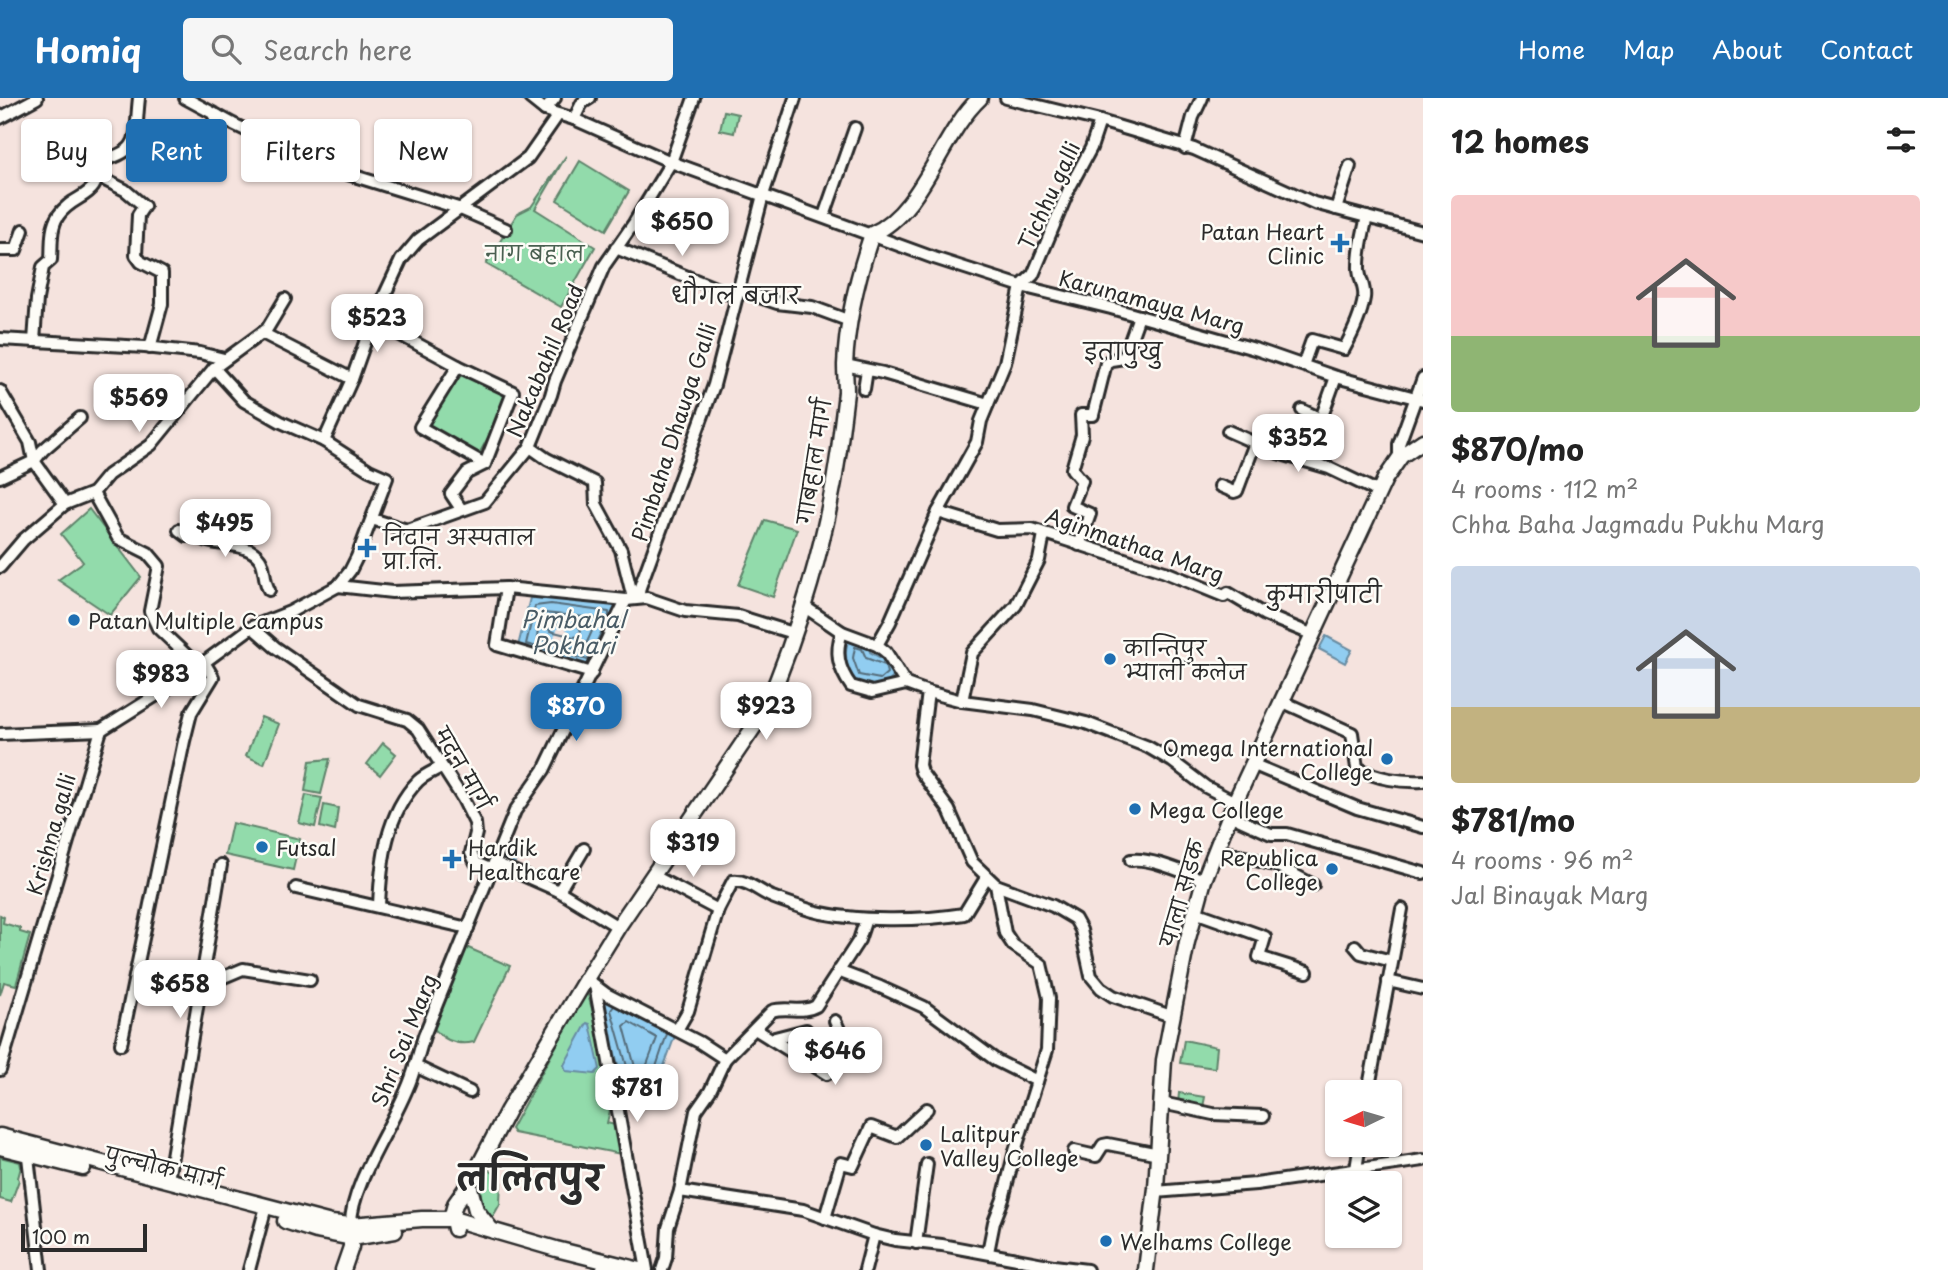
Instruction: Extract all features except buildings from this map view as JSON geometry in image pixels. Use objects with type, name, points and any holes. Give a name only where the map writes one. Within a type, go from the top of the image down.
[{"type":"main road","points":[[872,234],[891,224],[909,202],[958,122],[981,98]]},
{"type":"main road","name":"गाबहाल मार्ग","points":[[654,876],[764,712],[796,627],[831,499],[846,390],[845,365],[850,321],[872,234]]},
{"type":"main road","name":"याला सडक","points":[[1146,1270],[1159,1154],[1164,1060],[1171,1016],[1204,880],[1252,764],[1379,492],[1401,456],[1423,441]]},
{"type":"main road","points":[[454,1224],[453,1210],[508,1110],[591,982],[618,927],[654,876]]},
{"type":"main road","name":"पुल्चोक मार्ग","points":[[0,1136],[27,1148],[264,1214],[316,1225]]},
{"type":"main road","name":"पुल्चोक मार्ग","points":[[0,1147],[27,1148],[168,1180],[316,1225]]},
{"type":"main road","points":[[427,1223],[469,1185]]},
{"type":"main road","points":[[469,1185],[476,1210],[490,1228]]},
{"type":"main road","points":[[316,1225],[351,1232],[427,1223],[490,1228],[546,1246],[640,1270]]},
{"type":"main road","points":[[454,1224],[603,1270]]},
{"type":"main road","points":[[343,1270],[349,1255],[351,1232]]},
{"type":"street","points":[[0,118],[37,98]]},
{"type":"street","points":[[112,158],[128,151],[134,143],[138,98]]},
{"type":"street","name":"Karunamaya Marg","points":[[530,98],[545,110],[574,119],[671,162],[934,258],[1139,316],[1336,377],[1419,398]]},
{"type":"street","points":[[545,110],[555,98]]},
{"type":"street","points":[[570,98],[586,100],[574,119]]},
{"type":"street","name":"Nakabahil Road","points":[[372,519],[407,530],[485,502],[530,447],[604,266],[671,162],[694,98]]},
{"type":"street","name":"Pimbaha Dhauga Galli","points":[[592,673],[640,587],[714,384],[763,195],[795,98]]},
{"type":"street","points":[[1006,98],[1100,121],[1194,149],[1314,202],[1423,232]]},
{"type":"street","points":[[1185,148],[1193,117],[1202,98]]},
{"type":"street","points":[[191,99],[217,115],[322,166],[458,208],[506,229]]},
{"type":"street","points":[[215,119],[217,115]]},
{"type":"street","points":[[324,441],[352,379],[373,320],[401,260],[418,240],[528,158],[558,115]]},
{"type":"street","name":"Tichhu galli","points":[[1023,283],[1033,275],[1070,187],[1091,148],[1100,121]]},
{"type":"street","points":[[824,216],[855,128]]},
{"type":"street","points":[[1336,209],[1350,166]]},
{"type":"street","points":[[34,341],[37,299],[43,267],[51,260],[53,231],[57,218],[64,209],[93,190],[97,182]]},
{"type":"street","points":[[109,182],[125,190],[144,206],[138,215],[136,255],[141,262],[162,273],[162,304],[150,348]]},
{"type":"street","points":[[1303,365],[1312,340],[1345,349],[1356,328],[1364,300],[1359,268],[1367,218]]},
{"type":"street","points":[[0,250],[16,250],[23,230]]},
{"type":"street","points":[[616,248],[738,293],[776,303],[812,307],[850,321]]},
{"type":"street","points":[[877,645],[890,622],[938,512],[977,442],[981,421],[1005,363],[1023,283]]},
{"type":"street","points":[[0,567],[23,540],[65,504],[93,493],[108,475],[152,445],[215,368],[267,329],[285,299]]},
{"type":"street","points":[[1079,544],[1090,514],[1072,506],[1082,481],[1072,469],[1082,435],[1081,415],[1093,415],[1106,363],[1124,358],[1139,316]]},
{"type":"street","points":[[373,320],[513,393],[485,464],[467,473],[451,494],[461,509]]},
{"type":"street","points":[[262,333],[352,379]]},
{"type":"street","points":[[0,339],[150,348],[200,353],[225,359]]},
{"type":"street","points":[[845,365],[950,391],[988,404]]},
{"type":"street","points":[[458,366],[420,427],[485,464]]},
{"type":"street","points":[[0,734],[101,730],[176,683],[252,627],[290,612],[338,586],[350,571],[387,478],[369,470],[324,441],[281,422],[244,401],[215,368]]},
{"type":"street","points":[[864,389],[867,370]]},
{"type":"street","points":[[1303,410],[1319,418],[1322,416],[1336,377]]},
{"type":"street","points":[[1399,461],[1399,444],[1419,398],[1423,378]]},
{"type":"street","points":[[0,391],[30,442],[34,461],[65,504]]},
{"type":"street","points":[[0,477],[34,461],[80,418]]},
{"type":"street","points":[[1228,432],[1278,453],[1329,468],[1379,492]]},
{"type":"street","points":[[1220,486],[1237,491],[1255,443]]},
{"type":"street","points":[[530,447],[547,459],[594,483],[596,504],[621,550],[632,598]]},
{"type":"street","points":[[93,493],[118,538],[148,553],[159,566],[150,611],[158,628],[213,677],[191,713],[121,1044]]},
{"type":"street","name":"Aginmathaa Marg","points":[[938,512],[997,530],[1023,528],[1079,544],[1198,584],[1224,596],[1228,593],[1265,615],[1311,634]]},
{"type":"street","points":[[179,530],[187,536],[193,534],[208,541],[231,544],[254,554],[263,566],[265,583],[269,590]]},
{"type":"street","points":[[962,701],[972,653],[1016,606],[1039,560],[1044,534]]},
{"type":"street","points":[[338,586],[392,592],[506,588],[632,598],[685,611],[738,616],[796,627]]},
{"type":"street","points":[[506,588],[497,645],[592,673]]},
{"type":"street","points":[[802,604],[842,632],[877,645],[887,652],[906,684]]},
{"type":"street","name":"मदन मार्ग","points":[[252,627],[275,647],[359,705],[407,720],[418,729],[463,799],[475,824],[476,833],[471,853],[473,860],[490,869]]},
{"type":"street","points":[[842,632],[837,653],[850,686],[872,692],[906,684],[962,701],[1033,710],[1086,723],[1148,747],[1172,761],[1232,809],[1271,835],[1287,834],[1423,873]]},
{"type":"street","name":"Shri Sai Marg","points":[[351,1232],[351,1215],[359,1190],[413,1074],[424,1036],[515,811],[544,771],[592,673]]},
{"type":"street","points":[[928,692],[919,759],[921,772],[949,810],[972,862],[991,881],[1053,906],[1075,919],[1081,930],[1091,976],[1101,988],[1113,996],[1171,1016]]},
{"type":"street","points":[[1281,701],[1352,733],[1357,768],[1374,776],[1401,782],[1423,781]]},
{"type":"street","name":"Krishna galli","points":[[0,1070],[101,730]]},
{"type":"street","points":[[1252,764],[1357,808],[1423,827]]},
{"type":"street","points":[[379,905],[382,861],[387,838],[398,811],[419,780],[441,767]]},
{"type":"street","points":[[559,891],[584,849]]},
{"type":"street","points":[[1215,849],[1278,866],[1313,885]]},
{"type":"street","points":[[1131,860],[1135,858],[1155,863],[1204,880]]},
{"type":"street","points":[[168,1180],[220,865]]},
{"type":"street","points":[[490,869],[500,865],[559,891],[618,927]]},
{"type":"street","points":[[654,876],[718,910]]},
{"type":"street","points":[[677,1030],[688,1011],[718,910],[733,881],[815,911],[866,919],[964,914],[991,881]]},
{"type":"street","points":[[988,1252],[993,1222],[1003,1199],[1047,1050],[1049,1031],[1049,998],[1041,964],[1013,945],[1006,933],[991,881]]},
{"type":"street","points":[[296,888],[379,905],[468,928]]},
{"type":"street","points":[[1370,1080],[1402,909]]},
{"type":"street","points":[[1195,912],[1266,932],[1259,957],[1307,972]]},
{"type":"street","points":[[663,1270],[668,1228],[680,1191],[696,1111],[710,1091],[725,1059],[772,1012],[779,1009],[808,1010],[816,1006],[859,940],[866,919]]},
{"type":"street","points":[[1354,946],[1361,953],[1392,961]]},
{"type":"street","points":[[202,975],[224,977],[243,969],[310,980]]},
{"type":"street","points":[[838,971],[924,1007],[997,1060],[1037,1081]]},
{"type":"street","points":[[1388,981],[1423,989]]},
{"type":"street","points":[[591,982],[606,994],[677,1030],[725,1059]]},
{"type":"street","points":[[591,982],[647,1270]]},
{"type":"street","points":[[755,1028],[827,1074],[837,1064],[842,1051],[841,1030],[835,1021]]},
{"type":"street","points":[[771,1040],[806,1030]]},
{"type":"street","points":[[415,1066],[470,1092]]},
{"type":"street","points":[[1162,1103],[1213,1114],[1263,1116]]},
{"type":"street","points":[[825,1218],[841,1163],[853,1166],[871,1127],[897,1137],[927,1109]]},
{"type":"street","points":[[1074,1151],[1096,1156],[1102,1145],[1108,1144],[1159,1154]]},
{"type":"street","points":[[27,1148],[41,1270]]},
{"type":"street","points":[[1358,1157],[1358,1171]]},
{"type":"street","points":[[1155,1192],[1245,1186],[1423,1160]]},
{"type":"street","points":[[916,1243],[927,1164]]},
{"type":"street","points":[[680,1191],[803,1210],[874,1236],[988,1252],[1031,1265],[1087,1270]]},
{"type":"street","points":[[249,1270],[264,1214]]},
{"type":"street","points":[[865,1270],[874,1236]]},
{"type":"green space","points":[[724,111],[738,114],[734,133],[720,130]]},
{"type":"green space","name":"नाग बहाल","points":[[566,156],[535,209],[595,247],[561,307],[486,264],[517,214],[531,207]]},
{"type":"green space","points":[[580,161],[629,191],[606,230],[557,200]]},
{"type":"green space","points":[[453,368],[510,398],[475,461],[419,425]]},
{"type":"green space","points":[[234,503],[249,509],[236,542],[221,536]]},
{"type":"green space","points":[[89,509],[141,577],[110,615],[58,580],[83,562],[61,534]]},
{"type":"green space","points":[[765,520],[797,529],[773,597],[738,585]]},
{"type":"green space","points":[[261,717],[279,724],[264,764],[246,756]]},
{"type":"green space","points":[[383,743],[396,754],[380,775],[367,764]]},
{"type":"green space","points":[[330,759],[321,794],[305,791],[310,761]]},
{"type":"green space","points":[[306,795],[322,798],[315,827],[299,823]]},
{"type":"green space","points":[[324,805],[338,808],[335,831],[320,827]]},
{"type":"green space","name":"Futsal","points":[[232,823],[300,839],[293,870],[225,855]]},
{"type":"green space","points":[[0,915],[4,917],[3,923],[20,928],[20,932],[30,935],[16,985],[4,982],[0,995]]},
{"type":"green space","points":[[466,947],[510,966],[474,1042],[457,1043],[443,1037],[434,1029]]},
{"type":"green space","points":[[584,995],[588,995],[599,1033],[614,1111],[610,1110],[607,1123],[615,1125],[621,1154],[514,1133],[511,1129]]},
{"type":"green space","points":[[1184,1040],[1217,1047],[1215,1068],[1180,1063]]},
{"type":"green space","points":[[1179,1093],[1205,1097],[1203,1107],[1178,1103]]},
{"type":"green space","points":[[0,1157],[20,1162],[19,1180],[11,1202],[0,1199]]},
{"type":"green space","points":[[489,1170],[501,1178],[500,1204],[492,1218],[484,1207],[481,1195]]},
{"type":"water","name":"Pimbahal Pokhari","points":[[551,597],[621,607],[591,670],[517,650],[530,598]]},
{"type":"water","points":[[1326,636],[1352,650],[1345,663],[1319,649]]},
{"type":"water","points":[[850,637],[869,644],[870,652],[881,658],[886,655],[898,672],[883,688],[854,682],[846,660]]},
{"type":"water","points":[[506,845],[520,852],[513,866],[499,859]]},
{"type":"water","points":[[606,994],[677,1030],[656,1088],[623,1083],[601,1002]]},
{"type":"water","points":[[587,1023],[590,1024],[600,1069],[595,1074],[566,1071],[564,1065]]},
{"type":"pier","points":[[560,623],[566,624],[565,629],[568,630],[565,639],[562,639],[556,660],[552,659],[557,638],[554,637]]},
{"type":"place","name":"Patan Heart Clinic","points":[[1340,243]]},
{"type":"place","name":"निदान अस्पताल प्रा.लि.","points":[[367,548]]},
{"type":"place","name":"Patan Multiple Campus","points":[[74,620]]},
{"type":"place","name":"कान्तिपुर भ्याली कलेज","points":[[1110,659]]},
{"type":"place","name":"Omega International College","points":[[1387,759]]},
{"type":"place","name":"Mega College","points":[[1135,809]]},
{"type":"place","name":"Futsal","points":[[262,847]]},
{"type":"place","name":"Hardik Healthcare","points":[[452,859]]},
{"type":"place","name":"Republica College","points":[[1332,869]]},
{"type":"place","name":"Lalitpur Valley College","points":[[926,1145]]},
{"type":"place","name":"Welhams College","points":[[1106,1241]]},
{"type":"district","name":"धौगल बजार","points":[[736,294]]},
{"type":"district","name":"इतापुखु","points":[[1123,350]]},
{"type":"district","name":"कुमारीपाटी","points":[[1324,593]]},
{"type":"district","name":"ललितपुर","points":[[529,1175]]}]
